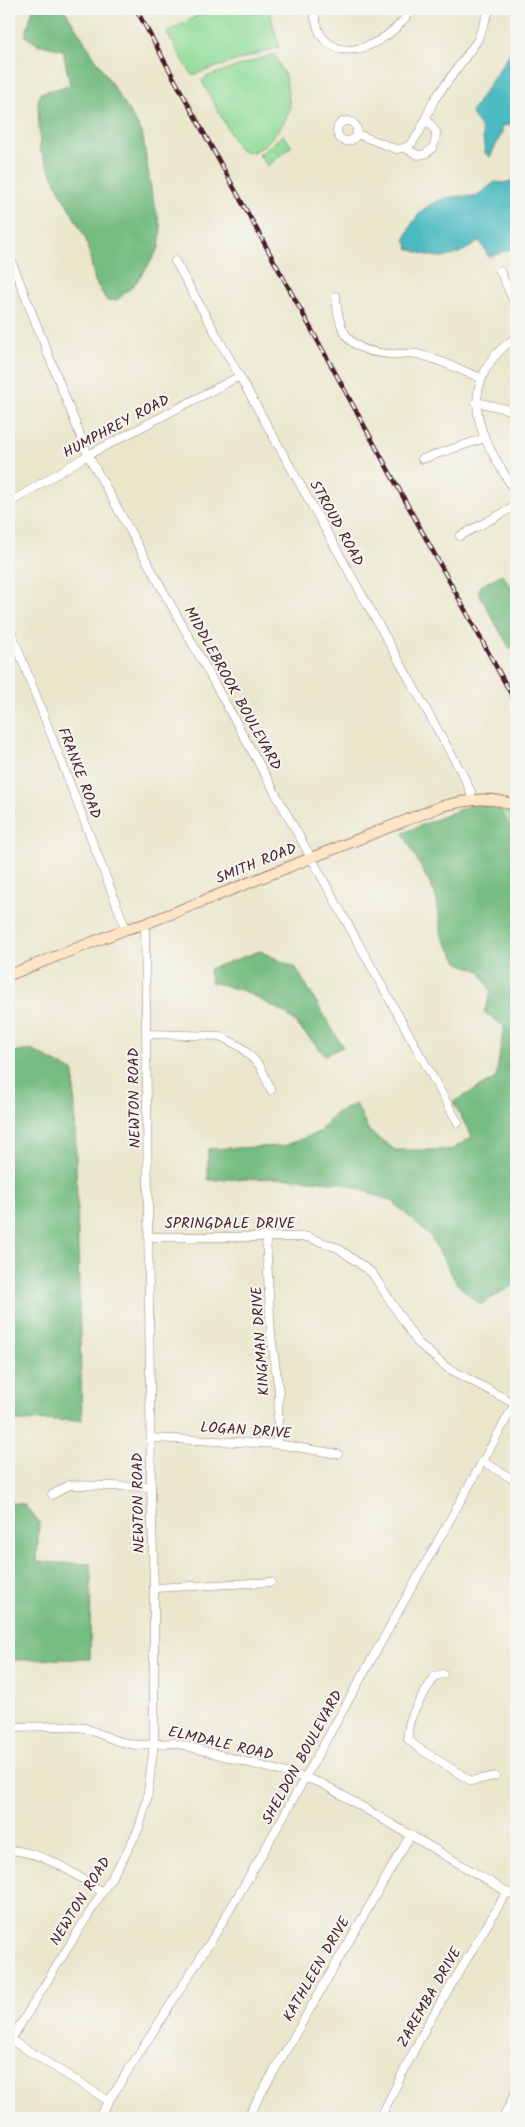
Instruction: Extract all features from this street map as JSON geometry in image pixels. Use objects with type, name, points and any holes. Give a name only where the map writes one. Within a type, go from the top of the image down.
[{"type":"main road","name":"SMITH ROAD","points":[[9,975],[126,929],[145,924],[424,812],[471,800],[498,800],[516,806]]},
{"type":"street","points":[[312,9],[320,33],[325,41],[335,48],[344,49],[362,48],[382,39],[398,27],[410,9]]},
{"type":"street","points":[[357,134],[396,150],[405,148],[417,138],[434,100],[477,41],[490,9]]},
{"type":"street","points":[[405,148],[418,155],[427,153],[433,148],[436,132],[426,118]]},
{"type":"street","name":"MIDDLEBROOK BOULEVARD","points":[[9,255],[88,456],[458,1123]]},
{"type":"street","name":"STROUD ROAD","points":[[175,261],[238,377],[466,780],[471,792],[471,800]]},
{"type":"street","points":[[500,271],[516,306]]},
{"type":"street","points":[[336,296],[337,316],[342,331],[361,348],[376,354],[415,354],[435,359],[482,378]]},
{"type":"street","points":[[516,338],[504,345],[487,366],[476,402],[484,438],[516,494]]},
{"type":"street","name":"HUMPHREY ROAD","points":[[9,503],[88,456],[238,377]]},
{"type":"street","points":[[476,402],[516,411]]},
{"type":"street","points":[[422,459],[484,438]]},
{"type":"street","points":[[460,536],[516,506]]},
{"type":"street","name":"FRANKE ROAD","points":[[9,626],[126,929]]},
{"type":"street","name":"NEWTON ROAD","points":[[10,2041],[101,1891],[124,1857],[139,1828],[147,1800],[154,1743],[154,1588],[150,1438],[150,1237],[145,924]]},
{"type":"street","points":[[147,1034],[220,1036],[241,1047],[260,1066],[271,1090]]},
{"type":"street","name":"KINGMAN DRIVE","points":[[266,1236],[271,1336],[279,1391],[277,1444]]},
{"type":"street","name":"SPRINGDALE DRIVE","points":[[150,1237],[308,1237],[338,1248],[372,1273],[417,1342],[446,1367],[516,1403]]},
{"type":"street","name":"SHELDON BOULEVARD","points":[[98,2118],[216,1934],[306,1778],[516,1403]]},
{"type":"street","name":"LOGAN DRIVE","points":[[150,1438],[277,1444],[338,1454]]},
{"type":"street","points":[[484,1462],[516,1481]]},
{"type":"street","points":[[52,1495],[69,1485],[151,1486]]},
{"type":"street","points":[[154,1588],[271,1582]]},
{"type":"street","points":[[444,1674],[436,1676],[416,1709],[407,1728],[408,1739],[471,1781],[494,1776]]},
{"type":"street","name":"ELMDALE ROAD","points":[[9,1727],[63,1726],[85,1728],[117,1741],[136,1745],[154,1743],[174,1744],[306,1778],[323,1784],[516,1897]]},
{"type":"street","name":"KATHLEEN DRIVE","points":[[247,2118],[411,1834]]},
{"type":"street","points":[[9,1850],[26,1851],[60,1865],[101,1891]]},
{"type":"street","name":"ZAREMBA DRIVE","points":[[380,2118],[426,2027],[507,1892]]},
{"type":"street","points":[[10,2041],[109,2101]]},
{"type":"street","points":[[503,2118],[516,2092]]},
{"type":"green space","points":[[33,9],[64,9],[142,132],[152,195],[161,228],[159,248],[134,285],[117,300],[107,301],[95,281],[86,239],[40,150],[38,103],[40,93],[70,85],[63,50],[37,44],[25,36]]},
{"type":"green space","points":[[209,9],[269,9],[279,47],[192,75],[167,33]]},
{"type":"green space","points":[[274,54],[286,78],[290,109],[283,124],[264,146],[253,152],[239,150],[202,81],[206,77]]},
{"type":"green space","points":[[283,135],[292,146],[268,166],[259,155]]},
{"type":"green space","points":[[502,574],[516,595],[516,647],[510,649],[479,594],[479,587]]},
{"type":"green space","points":[[478,802],[496,806],[516,835],[516,1284],[480,1305],[457,1284],[431,1237],[392,1201],[343,1183],[286,1178],[208,1180],[208,1149],[284,1146],[319,1132],[336,1113],[356,1104],[369,1131],[395,1150],[451,1150],[472,1137],[453,1102],[496,1078],[504,1026],[484,1012],[491,992],[480,971],[459,963],[442,936],[436,896],[403,833]]},
{"type":"green space","points":[[496,806],[516,817],[516,835]]},
{"type":"green space","points":[[260,951],[296,968],[343,1047],[325,1055],[287,1014],[244,991],[211,982],[209,969]]},
{"type":"green space","points":[[32,1050],[74,1072],[82,1420],[13,1421],[9,1428],[9,1053]]},
{"type":"green space","points":[[9,1503],[24,1504],[39,1522],[37,1562],[91,1564],[90,1659],[9,1660]]},
{"type":"water","points":[[516,44],[516,124],[502,126],[502,133],[490,157],[485,153],[482,130],[471,112]]},
{"type":"water","points":[[516,179],[516,247],[489,257],[480,241],[461,252],[446,257],[438,257],[409,249],[405,239],[419,214],[426,208],[449,198],[458,196],[475,197],[495,182],[504,183]]},
{"type":"railway","points":[[136,9],[516,703]]}]
